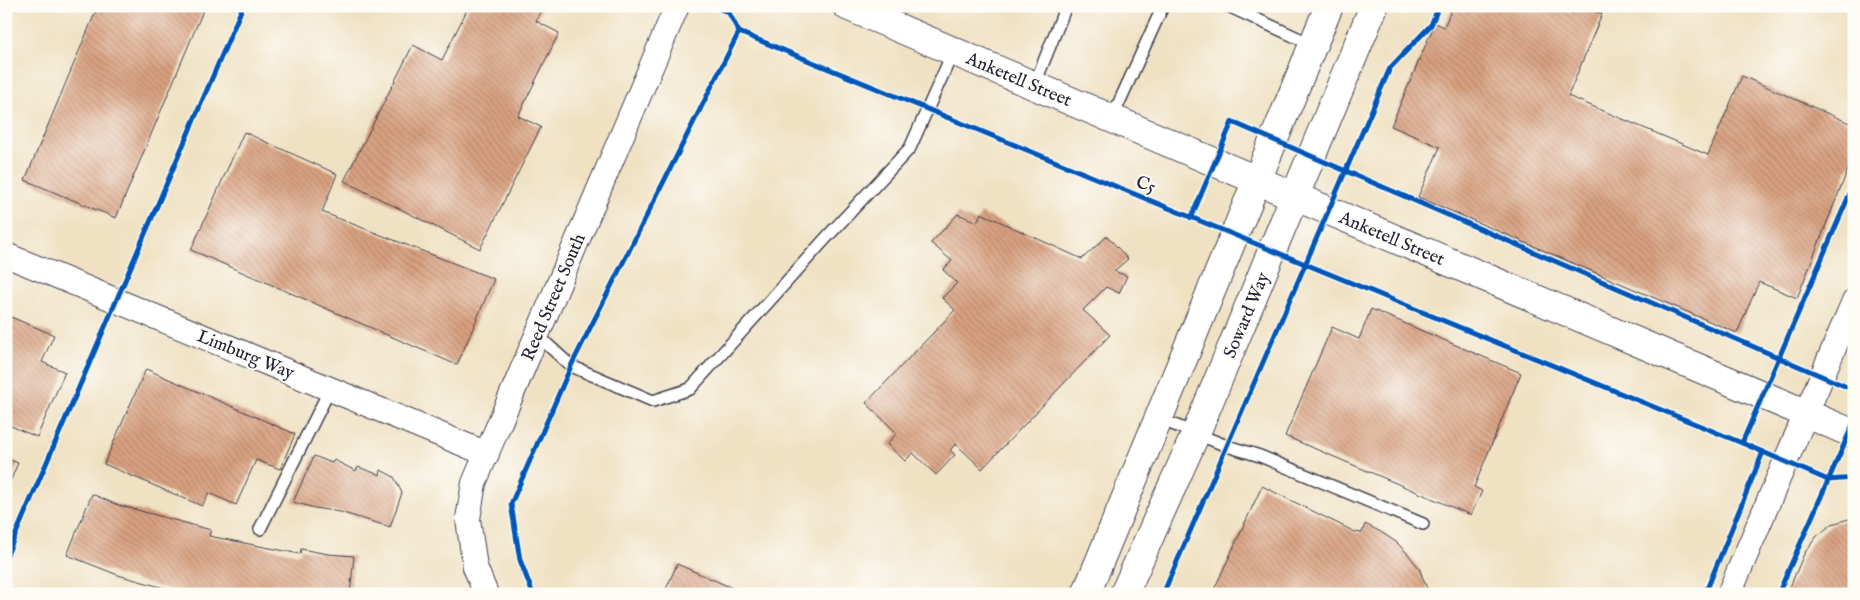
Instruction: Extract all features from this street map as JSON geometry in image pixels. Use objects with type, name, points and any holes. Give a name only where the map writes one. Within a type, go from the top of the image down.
[{"type":"main road","name":"Anketell Street","points":[[847,6],[1854,434]]},
{"type":"main road","points":[[1086,594],[1157,418],[1329,6]]},
{"type":"main road","name":"Soward Way","points":[[1124,594],[1196,434],[1374,6]]},
{"type":"street","name":"Reed Street South","points":[[486,594],[475,567],[468,519],[474,483],[677,6]]},
{"type":"street","name":"Limburg Way","points":[[6,255],[486,454]]},
{"type":"street","points":[[1729,594],[1854,301]]},
{"type":"lane","points":[[1034,86],[1066,6]]},
{"type":"lane","points":[[1111,119],[1163,6]]},
{"type":"lane","points":[[1228,6],[1313,45]]},
{"type":"lane","points":[[537,335],[571,366],[653,401],[690,389],[910,148],[954,52]]},
{"type":"lane","points":[[260,529],[330,389]]},
{"type":"lane","points":[[1157,418],[1196,434],[1260,456],[1423,524]]},
{"type":"building","points":[[6,6],[14,6],[6,23]]},
{"type":"building","points":[[98,6],[205,6],[116,218],[25,180]]},
{"type":"building","points":[[469,6],[543,6],[536,21],[559,33],[518,116],[541,127],[480,249],[344,181],[413,45],[442,60]]},
{"type":"building","points":[[1453,6],[1557,6],[1572,13],[1574,6],[1584,6],[1602,14],[1568,96],[1708,155],[1742,76],[1854,125],[1854,154],[1797,298],[1759,282],[1737,333],[1418,197],[1440,147],[1391,126],[1435,23],[1444,27]]},
{"type":"building","points":[[244,132],[337,174],[322,212],[494,279],[457,365],[191,250]]},
{"type":"building","points":[[981,213],[1082,259],[1107,236],[1128,259],[1114,271],[1127,276],[1119,293],[1106,287],[1083,310],[1110,335],[982,469],[956,444],[950,450],[955,455],[936,475],[913,453],[905,461],[887,444],[897,433],[866,403],[955,310],[942,298],[957,283],[943,270],[952,261],[931,243],[958,214],[977,222]]},
{"type":"building","points":[[1371,309],[1521,373],[1474,487],[1482,491],[1471,515],[1285,436],[1332,327],[1359,339]]},
{"type":"building","points":[[6,315],[54,335],[42,362],[65,372],[37,437],[6,424]]},
{"type":"building","points":[[146,369],[295,434],[280,469],[256,460],[236,505],[209,493],[202,506],[104,464]]},
{"type":"building","points":[[314,456],[332,463],[334,460],[356,471],[358,467],[380,475],[381,470],[394,477],[402,493],[390,527],[340,512],[293,502]]},
{"type":"building","points":[[6,458],[18,463],[6,491]]},
{"type":"building","points":[[1262,486],[1355,532],[1362,533],[1365,524],[1381,532],[1396,542],[1419,568],[1429,594],[1212,594]]},
{"type":"building","points":[[92,494],[115,504],[211,530],[209,536],[300,554],[301,549],[354,556],[350,594],[185,594],[118,575],[67,555]]},
{"type":"building","points":[[1854,518],[1854,594],[1787,594],[1804,554],[1816,537],[1832,524]]},
{"type":"building","points":[[677,564],[746,594],[664,594]]},
{"type":"cycle path","points":[[6,557],[243,6]]},
{"type":"cycle path","name":"C5","points":[[714,6],[729,13],[739,32],[1828,480],[1854,478]]},
{"type":"cycle path","points":[[1163,594],[1390,68],[1431,25],[1439,6]]},
{"type":"cycle path","points":[[533,594],[520,560],[511,504],[571,366],[739,32]]},
{"type":"cycle path","points":[[1191,218],[1232,122],[1854,390]]},
{"type":"cycle path","points":[[1742,443],[1854,184]]},
{"type":"cycle path","points":[[1778,594],[1854,422]]},
{"type":"cycle path","points":[[1705,594],[1763,452]]}]
